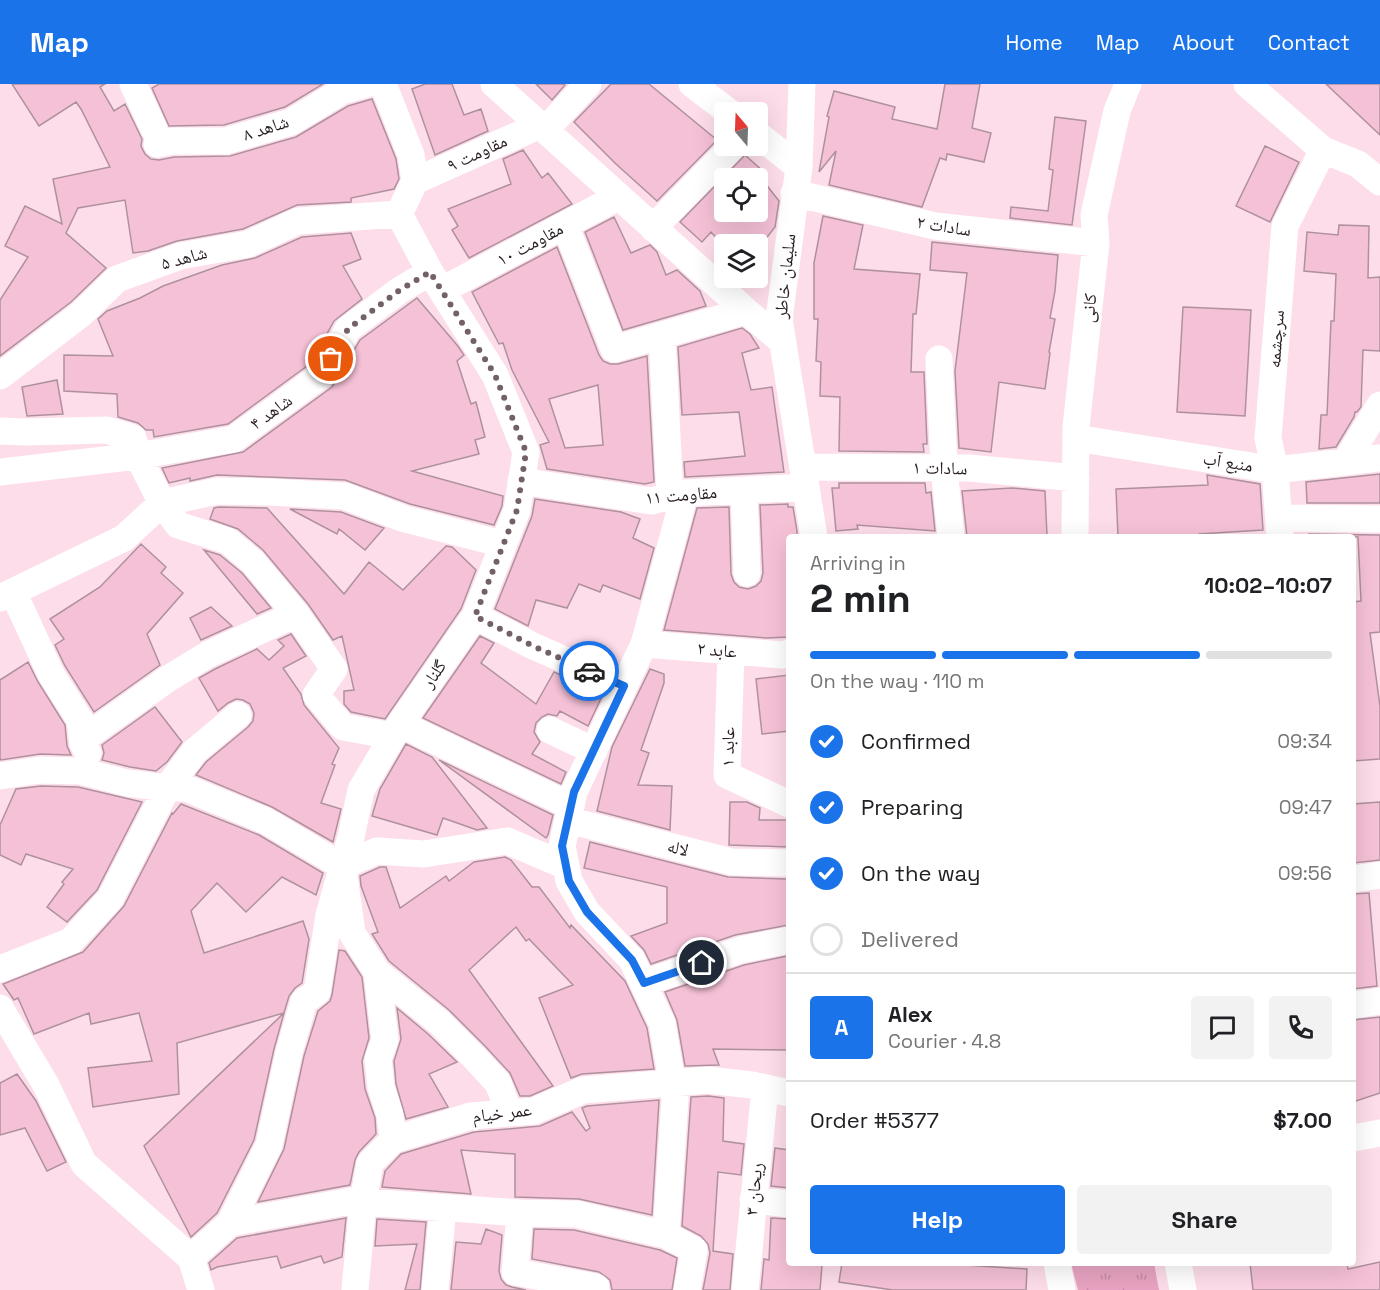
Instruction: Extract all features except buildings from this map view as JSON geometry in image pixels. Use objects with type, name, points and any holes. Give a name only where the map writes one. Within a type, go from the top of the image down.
[{"type":"street","name":"شاهد ۸","points":[[132,84],[155,137],[173,141],[226,141],[291,122],[342,91],[367,84]]},
{"type":"street","points":[[383,84],[411,155],[416,181],[399,214]]},
{"type":"street","points":[[494,84],[783,342]]},
{"type":"street","points":[[542,128],[588,84]]},
{"type":"street","points":[[692,84],[716,102]]},
{"type":"street","name":"سلیمان خاطر","points":[[802,84],[796,180],[779,319],[814,534]]},
{"type":"street","name":"کانی","points":[[1075,534],[1076,438],[1096,243],[1094,215],[1117,111],[1128,84]]},
{"type":"street","points":[[1247,84],[1323,150],[1369,161],[1380,182]]},
{"type":"street","name":"مقاومت ۹","points":[[416,181],[542,128]]},
{"type":"street","points":[[768,147],[796,180]]},
{"type":"street","name":"سرچشمه","points":[[1280,528],[1275,470],[1268,438],[1285,226],[1323,150]]},
{"type":"street","points":[[653,228],[723,156]]},
{"type":"street","name":"سادات ۲","points":[[796,180],[935,226],[1096,243]]},
{"type":"street","name":"مقاومت ۱۰","points":[[436,281],[565,225],[618,197]]},
{"type":"street","name":"گلنار","points":[[230,1224],[269,1145],[289,1052],[304,1001],[317,992],[329,915],[361,790],[397,730],[475,616],[517,510],[526,452],[495,375],[436,281],[399,214]]},
{"type":"street","name":"شاهد ۵","points":[[0,376],[81,314],[117,279],[180,256],[248,244],[298,221],[399,214]]},
{"type":"street","points":[[565,225],[614,349],[746,311]]},
{"type":"street","name":"شاهد ۴","points":[[0,472],[138,456],[234,439],[323,374],[348,329],[400,290],[436,281]]},
{"type":"street","points":[[662,336],[678,495],[644,644],[574,792],[562,846],[569,881],[587,912],[632,960],[662,1023],[675,1100],[666,1235]]},
{"type":"street","points":[[939,358],[944,468],[951,534]]},
{"type":"street","points":[[1346,462],[1380,405]]},
{"type":"street","points":[[0,431],[107,430],[133,438],[138,456],[162,503],[178,525],[228,541],[253,562],[296,614],[207,655],[166,680],[83,739]]},
{"type":"street","name":"منبع آب","points":[[1076,438],[1275,470],[1380,458]]},
{"type":"street","name":"سادات ۱","points":[[805,477],[969,468],[1076,478]]},
{"type":"street","name":"مقاومت ۱۱","points":[[521,481],[651,501],[678,495],[744,490],[805,477]]},
{"type":"street","points":[[744,490],[747,573]]},
{"type":"street","points":[[99,776],[83,744],[80,720],[51,674],[7,595],[124,538],[162,503],[217,491],[344,496],[405,519],[503,544]]},
{"type":"street","points":[[1280,528],[1380,519]]},
{"type":"street","name":"لاله","points":[[296,614],[334,669],[316,695],[343,727],[397,730],[570,813],[732,862],[786,863]]},
{"type":"street","points":[[475,616],[533,646],[624,686]]},
{"type":"street","name":"عابد ۲","points":[[644,644],[786,654]]},
{"type":"street","name":"عابد ۱","points":[[731,651],[727,775],[786,803]]},
{"type":"street","points":[[0,969],[71,941],[110,898],[167,788],[195,751],[238,715]]},
{"type":"street","points":[[550,730],[594,751]]},
{"type":"street","points":[[0,776],[40,770],[80,771],[127,783],[186,788],[266,821],[342,866]]},
{"type":"street","points":[[342,866],[377,851],[424,854],[507,841],[566,866]]},
{"type":"street","points":[[342,866],[352,933],[377,972],[440,1022],[474,1057],[498,1083],[509,1113]]},
{"type":"street","points":[[1356,879],[1380,875]]},
{"type":"street","points":[[644,983],[740,950],[786,941]]},
{"type":"street","points":[[377,972],[385,1040],[378,1059],[381,1087],[390,1115],[393,1140]]},
{"type":"street","points":[[1356,1005],[1380,1001]]},
{"type":"street","points":[[0,1008],[46,1084],[84,1164],[190,1258],[203,1290]]},
{"type":"street","name":"عمر خیام","points":[[355,1290],[363,1202],[370,1163],[393,1140],[471,1116],[534,1111],[583,1090],[708,1080],[777,1090]]},
{"type":"street","name":"ریحان ۳","points":[[745,1290],[753,1200],[777,1090]]},
{"type":"street","points":[[1356,1138],[1380,1134]]},
{"type":"street","points":[[753,1200],[786,1204]]},
{"type":"street","points":[[190,1258],[230,1224],[351,1201],[520,1213],[576,1214],[666,1235],[694,1250],[687,1290]]},
{"type":"street","points":[[435,1290],[443,1208]]},
{"type":"street","points":[[520,1213],[515,1272],[596,1287],[596,1290]]},
{"type":"street","points":[[1058,1266],[1062,1290]]},
{"type":"street","points":[[1179,1266],[1183,1290]]},
{"type":"green space","points":[[1072,1266],[1155,1266],[1159,1290],[1078,1290]]},
{"type":"way so far","points":[[331,359],[348,329],[400,290],[430,272],[495,375],[526,452],[517,510],[475,616],[533,646],[589,671]]},
{"type":"route","points":[[589,671],[624,686],[574,792],[562,846],[569,881],[587,912],[632,960],[644,983],[702,963]]}]
